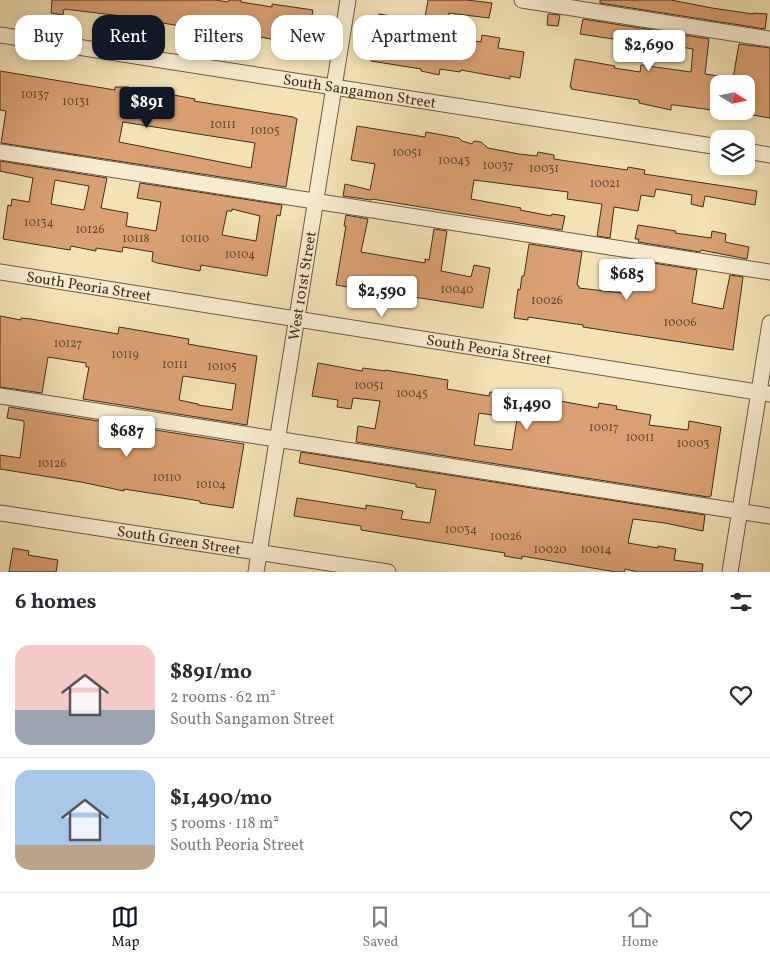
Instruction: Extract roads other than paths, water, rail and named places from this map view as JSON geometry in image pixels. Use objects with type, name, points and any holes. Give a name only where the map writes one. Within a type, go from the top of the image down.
[{"type":"street","name":"West 101st Street","points":[[256,572],[348,0]]},
{"type":"street","points":[[522,0],[770,39]]},
{"type":"street","name":"South Sangamon Street","points":[[0,35],[710,146]]},
{"type":"street","points":[[0,152],[770,272]]},
{"type":"street","points":[[755,152],[770,155]]},
{"type":"street","name":"South Peoria Street","points":[[0,272],[764,394]]},
{"type":"street","points":[[730,572],[764,394],[770,323]]},
{"type":"street","points":[[0,396],[770,516]]},
{"type":"street","name":"South Green Street","points":[[0,513],[388,572]]}]
